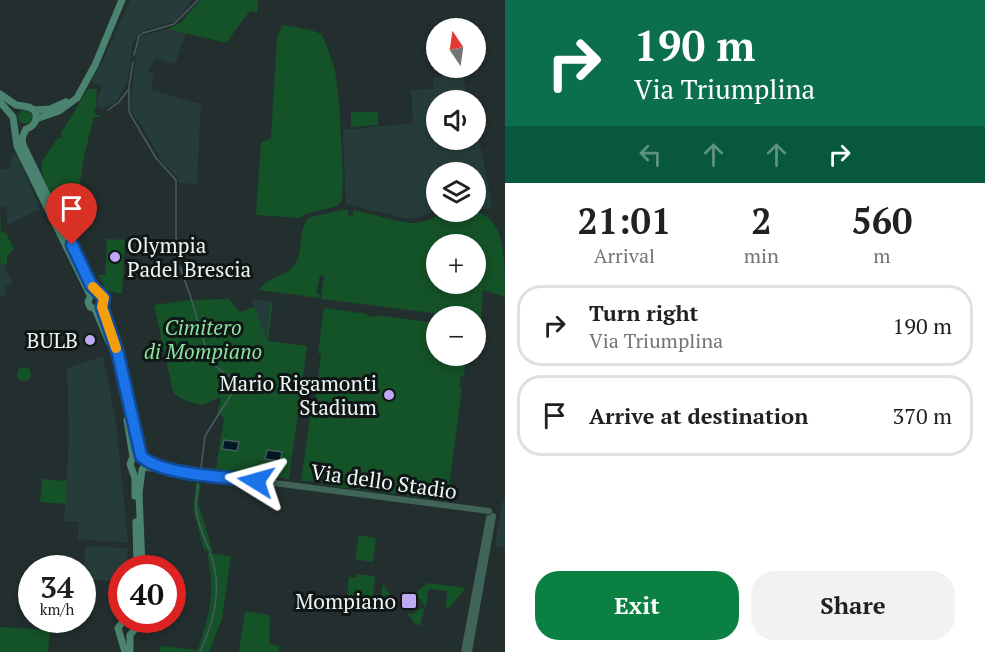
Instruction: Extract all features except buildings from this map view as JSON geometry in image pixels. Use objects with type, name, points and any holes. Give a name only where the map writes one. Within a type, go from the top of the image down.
[{"type":"main road","points":[[36,119],[59,111],[77,98],[122,0]]},
{"type":"main road","points":[[0,94],[16,105],[43,110],[57,107],[86,82]]},
{"type":"main road","points":[[0,102],[17,126],[26,129]]},
{"type":"main road","points":[[24,106],[17,109],[14,120],[17,146],[90,295],[88,304],[99,308]]},
{"type":"main road","points":[[34,110],[36,119],[34,124],[26,129],[22,138],[23,145],[91,285],[104,298],[99,308],[141,462],[139,493],[141,555]]},
{"type":"main road","points":[[90,295],[99,293]]},
{"type":"main road","points":[[133,470],[141,462]]},
{"type":"main road","points":[[136,555],[133,470],[130,464],[141,462]]},
{"type":"main road","points":[[120,634],[125,637],[130,635],[130,652]]},
{"type":"main road","points":[[120,634],[125,652]]},
{"type":"street","name":"Via dello Stadio","points":[[141,462],[173,470],[488,515],[480,578],[466,652]]},
{"type":"shaded area","points":[[130,0],[192,0],[175,21],[139,33],[133,43],[127,83],[115,103],[100,109],[96,100],[102,86],[91,82]]},
{"type":"shaded area","points":[[168,29],[186,33],[175,64],[155,58],[149,70],[154,75],[151,90],[201,104],[197,184],[180,183],[176,175],[163,163],[130,107],[138,42],[144,35]]},
{"type":"shaded area","points":[[433,78],[464,78],[465,90],[426,90],[426,150],[481,150],[484,162],[426,162],[426,214],[416,218],[404,218],[346,204],[343,130],[413,123],[411,90],[434,89]]},
{"type":"shaded area","points":[[17,154],[40,209],[7,225],[7,205],[0,208],[0,168],[9,170],[11,157]]},
{"type":"shaded area","points":[[486,174],[492,203],[491,207],[486,209]]},
{"type":"shaded area","points":[[0,262],[13,283],[5,287],[7,295],[0,296]]},
{"type":"shaded area","points":[[252,299],[271,301],[266,339],[254,307]]},
{"type":"shaded area","points":[[103,356],[116,423],[128,543],[78,539],[79,522],[64,521],[69,441],[67,368]]},
{"type":"shaded area","points":[[224,440],[239,442],[237,451],[222,449]]},
{"type":"shaded area","points":[[267,450],[282,452],[280,461],[265,459]]},
{"type":"shaded area","points":[[502,502],[505,502],[505,548],[495,546]]},
{"type":"shaded area","points":[[85,546],[128,548],[128,555],[108,555],[108,581],[96,580],[96,555],[84,555]]},
{"type":"green space","points":[[201,0],[258,0],[257,13],[249,12],[226,43],[168,29],[180,23]]},
{"type":"green space","points":[[283,25],[321,34],[335,70],[339,101],[342,200],[337,206],[305,214],[300,218],[256,215],[261,142],[271,138],[277,36]]},
{"type":"green space","points":[[88,89],[97,89],[97,107],[94,109],[96,115],[100,117],[94,117],[85,152],[77,201],[61,214],[43,178],[42,161],[58,138],[63,137],[61,133]]},
{"type":"green space","points":[[22,110],[28,110],[32,117],[28,124],[22,124],[18,120],[18,114]]},
{"type":"green space","points":[[351,112],[378,112],[378,125],[351,127]]},
{"type":"green space","points":[[0,208],[1,232],[6,233],[14,249],[7,256],[7,264],[4,265],[0,262]]},
{"type":"green space","points":[[342,210],[348,210],[348,215],[353,216],[353,210],[412,223],[426,221],[486,222],[486,216],[498,231],[502,245],[505,297],[486,291],[486,234],[426,234],[426,294],[483,294],[482,306],[426,306],[426,312],[321,299],[324,276],[320,275],[316,293],[319,294],[319,298],[259,290],[267,282],[293,267],[299,255],[308,218]]},
{"type":"green space","name":"Olympia Padel Brescia","points":[[107,239],[125,240],[122,294],[107,291],[98,275],[105,275]]},
{"type":"green space","name":"Cimitero di Mompiano","points":[[229,299],[240,312],[254,307],[266,338],[271,301],[273,301],[268,341],[307,346],[289,479],[216,469],[224,418],[217,412],[220,397],[203,405],[182,399],[173,392],[154,305],[190,300]]},
{"type":"green space","points":[[324,308],[367,314],[367,316],[375,317],[376,315],[426,322],[426,366],[465,366],[459,387],[462,388],[447,501],[407,496],[407,493],[399,492],[398,494],[331,486],[331,482],[301,481],[311,410],[314,410],[321,354],[318,353]]},
{"type":"green space","points":[[24,367],[29,369],[31,374],[29,379],[24,381],[19,379],[17,374],[19,369]]},
{"type":"green space","points":[[42,479],[67,481],[65,504],[40,502]]},
{"type":"green space","points":[[196,483],[201,484],[198,502],[213,552],[204,550],[193,509]]},
{"type":"green space","points":[[359,535],[376,538],[373,562],[355,559]]},
{"type":"green space","points":[[207,553],[231,556],[222,619],[209,652],[160,652],[160,646],[198,650],[210,602],[211,580]]},
{"type":"green space","points":[[357,574],[375,576],[372,605],[347,595],[349,577],[356,578]]},
{"type":"green space","points":[[428,583],[466,588],[449,608],[446,608],[447,591],[428,590],[426,608],[415,593]]},
{"type":"green space","points":[[383,584],[396,604],[389,609],[382,601]]},
{"type":"green space","points":[[422,607],[424,610],[420,626],[414,623],[408,614],[412,615]]},
{"type":"green space","points":[[245,611],[270,615],[269,644],[279,646],[279,652],[239,652]]},
{"type":"green space","points":[[0,627],[18,628],[18,633],[50,633],[48,652],[0,652]]},
{"type":"waterway","points":[[134,55],[139,36],[174,24],[198,0]]},
{"type":"waterway","points":[[133,62],[129,86],[129,112],[156,158],[176,180],[176,257],[210,362],[233,378],[232,393],[205,436],[201,468]]},
{"type":"waterway","points":[[108,110],[119,102],[128,90]]},
{"type":"waterway","points":[[198,484],[197,515],[216,576],[216,598],[212,621],[200,652]]},
{"type":"slow traffic","points":[[93,287],[105,300],[102,307],[116,348]]},
{"type":"place","name":"Olympia Padel Brescia","points":[[115,257]]},
{"type":"place","name":"BULB","points":[[90,340]]},
{"type":"place","name":"Mario Rigamonti Stadium","points":[[389,395]]},
{"type":"place","name":"Mompiano","points":[[409,601]]},
{"type":"route","points":[[72,245],[91,285],[105,300],[102,307],[118,354],[141,456],[154,465],[173,470],[256,481]]}]
